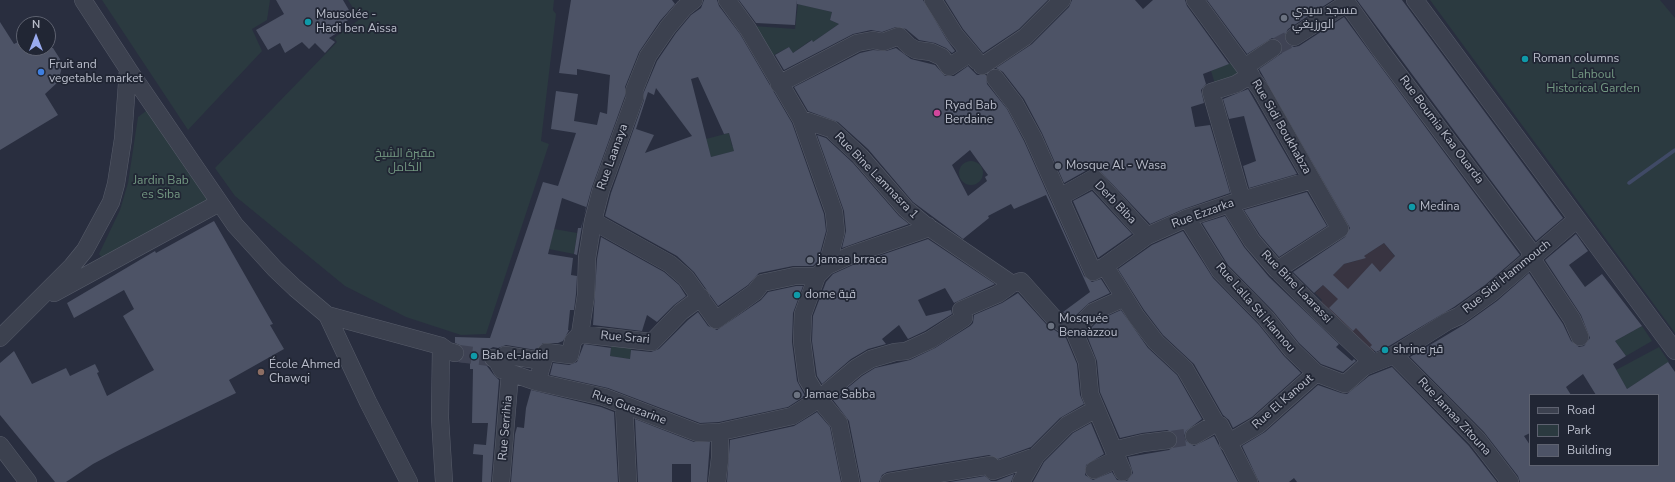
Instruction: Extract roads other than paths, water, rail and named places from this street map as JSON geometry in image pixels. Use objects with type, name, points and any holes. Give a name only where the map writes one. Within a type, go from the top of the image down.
[{"type":"street","points":[[83,0],[128,69],[235,225],[275,269],[327,314],[368,402],[409,482]]},
{"type":"street","name":"Rue Laanaya","points":[[543,361],[546,352],[570,355],[573,341],[580,334],[585,302],[587,258],[593,221],[601,190],[635,97],[634,91],[648,56],[668,27],[684,8],[694,0]]},
{"type":"street","points":[[727,0],[748,29],[801,119],[834,212],[836,232],[822,271],[803,314],[802,342],[807,379],[819,399],[839,423],[851,482]]},
{"type":"street","points":[[933,0],[969,54],[987,71],[1015,104],[1033,137],[1093,272],[1105,266],[1124,298],[1156,342],[1185,369],[1216,423],[1220,425],[1249,482]]},
{"type":"street","points":[[987,71],[1025,37],[1062,0]]},
{"type":"street","name":"Rue Sidi Boukhabza","points":[[1195,0],[1248,71],[1287,133],[1310,180],[1340,229],[1277,270]]},
{"type":"street","points":[[1415,0],[1576,220],[1675,351]]},
{"type":"street","name":"Rue Boumia Kaa Ouarda","points":[[1294,37],[1347,2],[1381,52],[1529,249],[1532,259],[1572,319],[1580,338]]},
{"type":"street","points":[[779,84],[856,43],[873,40],[883,42],[899,36],[909,46],[916,50],[931,52],[942,57],[949,67],[969,54]]},
{"type":"street","points":[[1248,71],[1273,48]]},
{"type":"street","points":[[0,338],[38,301],[85,250],[110,202],[116,184],[122,139],[128,69]]},
{"type":"street","name":"Rue Bine Laarassi","points":[[1248,71],[1236,84],[1211,92],[1236,202],[1252,241],[1277,270],[1318,311],[1374,363]]},
{"type":"street","name":"Rue Bine Lamnasra 1","points":[[801,119],[831,129],[860,156],[906,209],[1012,284],[1021,281],[1053,317],[1074,331]]},
{"type":"street","name":"Derb Biba","points":[[1060,197],[1094,178],[1147,236]]},
{"type":"street","name":"Rue Ezzarka","points":[[1105,266],[1147,236],[1187,218],[1310,180]]},
{"type":"street","points":[[38,301],[219,203]]},
{"type":"street","name":"Rue Lalla Sti Hannou","points":[[1187,218],[1220,271],[1266,318],[1292,350],[1316,373]]},
{"type":"street","name":"Rue Sidi Hammouch","points":[[1316,373],[1344,384],[1364,367],[1394,355],[1448,321],[1459,316],[1532,259],[1576,220]]},
{"type":"street","points":[[593,221],[670,264],[686,278],[716,320],[755,292],[762,283],[822,271],[851,255],[924,230],[928,226]]},
{"type":"street","name":"Rue Guezarine","points":[[502,367],[537,382],[604,397],[698,433],[720,432],[792,416],[819,399],[856,368],[871,359],[895,352],[906,351],[930,340],[964,318],[961,310],[998,294],[1012,284]]},
{"type":"street","name":"Rue Srari","points":[[580,334],[652,342],[676,317],[701,297]]},
{"type":"street","points":[[1118,461],[1090,394],[1087,362],[1074,331],[1092,312],[1124,298]]},
{"type":"street","points":[[327,314],[448,350],[440,418],[444,482]]},
{"type":"street","points":[[502,367],[503,357],[505,355],[543,361],[537,382]]},
{"type":"street","name":"Rue Jamaa Zitouna","points":[[1394,355],[1477,439],[1510,482]]},
{"type":"street","name":"Rue Serrihia","points":[[501,482],[502,367]]},
{"type":"street","name":"Rue El Kanout","points":[[1228,442],[1258,425],[1316,373]]},
{"type":"street","points":[[624,405],[628,482]]},
{"type":"street","points":[[1021,482],[1036,456],[1067,425],[1096,409]]},
{"type":"street","points":[[1194,436],[1216,423]]},
{"type":"street","points":[[717,482],[720,458],[720,432]]},
{"type":"street","points":[[1094,470],[1118,461],[1143,443],[1168,440]]},
{"type":"street","points":[[0,445],[28,482]]},
{"type":"street","points":[[889,482],[991,465],[993,471],[1036,456]]},
{"type":"waterway","points":[[1629,183],[1675,150]]},
{"type":"tunnel","points":[[1273,48],[1294,37]]},
{"type":"tunnel","points":[[455,353],[493,358]]},
{"type":"tunnel","points":[[1168,440],[1194,436]]},
{"type":"place","name":"مسجد سيدي الورزيغي","points":[[1284,18]]},
{"type":"place","name":"Mausolée - Hadi ben Aissa","points":[[308,22]]},
{"type":"place","name":"Roman columns","points":[[1525,59]]},
{"type":"place","name":"Fruit and vegetable market","points":[[41,72]]},
{"type":"place","name":"Ryad Bab Berdaine","points":[[937,113]]},
{"type":"place","name":"Mosque Al - Wasa","points":[[1058,166]]},
{"type":"place","name":"Medina","points":[[1412,207]]},
{"type":"place","name":"jamaa brraca","points":[[810,260]]},
{"type":"place","name":"dome قبة","points":[[797,295]]},
{"type":"place","name":"Mosquée Benaàzzou","points":[[1051,326]]},
{"type":"place","name":"shrine قبر","points":[[1385,350]]},
{"type":"place","name":"Bab el-Jadid","points":[[474,356]]},
{"type":"place","name":"École Ahmed Chawqi","points":[[261,372]]},
{"type":"place","name":"Jamae Sabba","points":[[797,395]]},
{"type":"park label","name":"Lahboul Historical Garden","points":[[1593,82]]},
{"type":"park label","name":"مقبرة الشيخ الكامل","points":[[405,161]]},
{"type":"park label","name":"Jardin Bab es Siba","points":[[161,188]]}]
